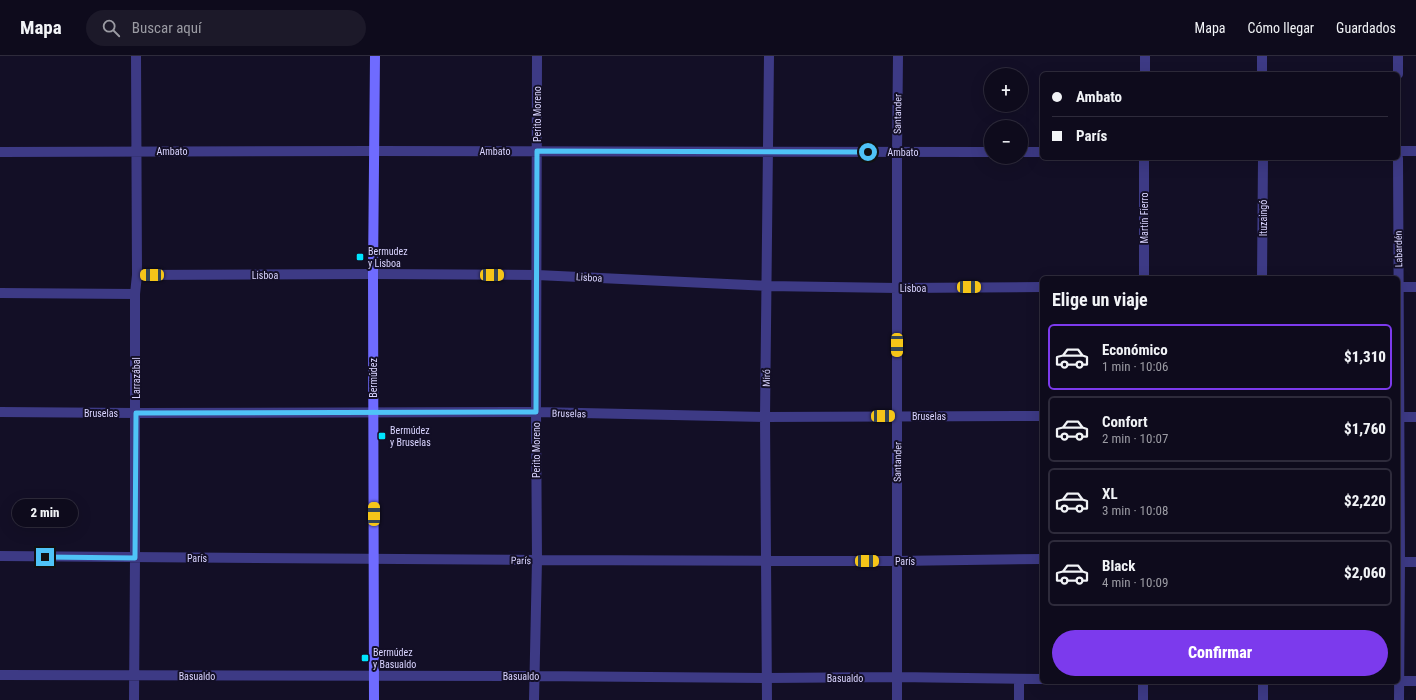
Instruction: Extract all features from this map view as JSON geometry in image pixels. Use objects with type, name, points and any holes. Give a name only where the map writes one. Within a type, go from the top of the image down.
[{"type":"street","name":"Larrazábal","points":[[134,700],[136,413],[135,294],[137,275],[136,56]]},
{"type":"street","name":"Bermúdez","points":[[374,700],[373,274],[375,56]]},
{"type":"street","name":"Perito Moreno","points":[[534,700],[537,560],[537,56]]},
{"type":"street","name":"Miró","points":[[767,700],[766,417],[769,56]]},
{"type":"street","name":"Santander","points":[[896,700],[898,56]]},
{"type":"street","points":[[1144,56],[1144,72]]},
{"type":"street","points":[[1262,56],[1262,72]]},
{"type":"street","points":[[1398,56],[1398,72]]},
{"type":"street","points":[[1400,151],[1416,151]]},
{"type":"street","name":"Ambato","points":[[0,152],[984,152]]},
{"type":"street","points":[[1028,152],[1040,152]]},
{"type":"street","name":"Martín Fierro","points":[[1144,160],[1144,276]]},
{"type":"street","name":"Ituzaingó","points":[[1262,276],[1263,160]]},
{"type":"street","name":"Labardén","points":[[1398,160],[1398,276]]},
{"type":"street","name":"Lisboa","points":[[137,275],[537,275],[767,286],[897,288],[1040,287]]},
{"type":"street","points":[[1400,287],[1416,287]]},
{"type":"street","points":[[0,293],[135,294]]},
{"type":"street","name":"Bruselas","points":[[0,412],[536,412],[766,417],[1040,416]]},
{"type":"street","points":[[1400,417],[1416,417]]},
{"type":"street","name":"París","points":[[0,556],[537,560],[896,561],[1040,559]]},
{"type":"street","points":[[1400,562],[1416,562]]},
{"type":"street","name":"Basualdo","points":[[0,675],[767,678],[897,677],[1040,679]]},
{"type":"street","points":[[1019,679],[1019,700]]},
{"type":"street","points":[[1400,681],[1416,681]]},
{"type":"street","points":[[1143,684],[1143,700]]},
{"type":"street","points":[[1263,684],[1263,700]]},
{"type":"street","name":"Labardén","points":[[1398,684],[1399,700]]},
{"type":"place","name":"Bermudez y Lisboa","points":[[360,257]]},
{"type":"place","name":"Bermúdez y Bruselas","points":[[382,436]]},
{"type":"place","name":"Bermúdez y Basualdo","points":[[365,658]]},
{"type":"route","points":[[45,557],[135,558],[136,413],[536,412],[537,151],[868,152]]}]
